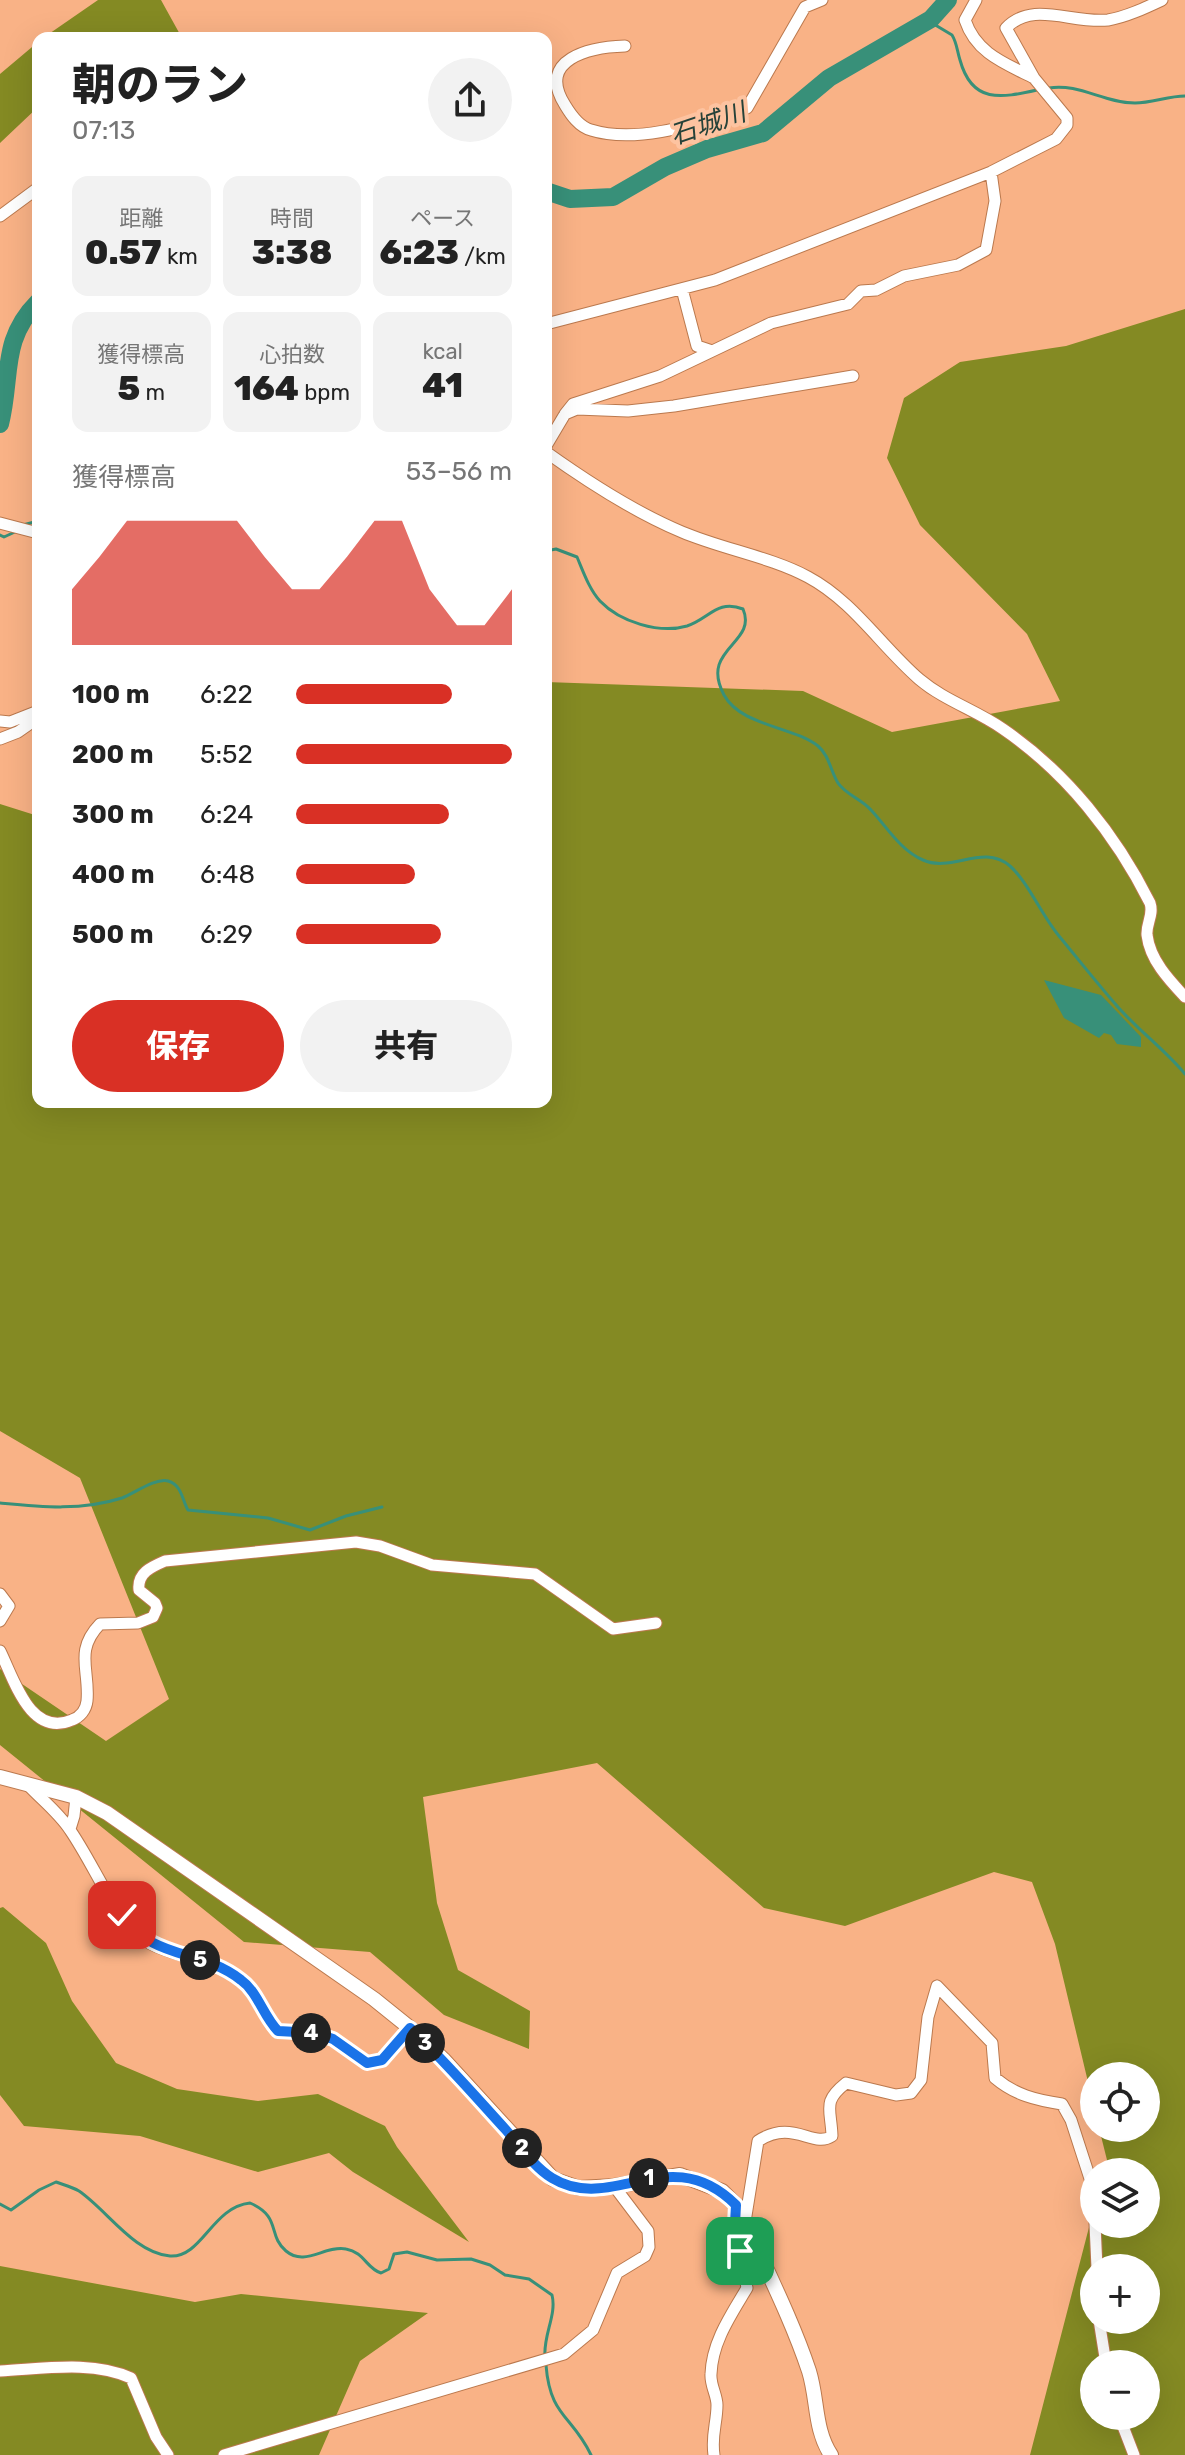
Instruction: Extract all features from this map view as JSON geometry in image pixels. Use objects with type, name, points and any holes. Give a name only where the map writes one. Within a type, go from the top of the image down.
[{"type":"street","points":[[625,46],[598,47],[578,52],[562,67],[556,81],[561,100],[572,118],[588,130],[639,133],[747,108],[805,7],[822,0]]},
{"type":"street","points":[[976,0],[965,20],[975,43],[993,57],[1034,78]]},
{"type":"street","points":[[552,322],[715,280],[991,172],[1056,139],[1067,125],[1067,118],[1034,78],[1006,28],[1016,16],[1044,11],[1071,19],[1106,20],[1162,0]]},
{"type":"street","points":[[552,438],[573,404],[639,384],[771,323],[848,304],[861,291],[876,290],[904,276],[947,268],[982,254],[986,250],[994,211],[991,172]]},
{"type":"street","points":[[0,216],[32,192]]},
{"type":"street","points":[[682,289],[697,346],[713,351]]},
{"type":"street","points":[[565,414],[577,409],[628,411],[724,400],[806,382],[853,376]]},
{"type":"street","points":[[552,454],[578,475],[681,532],[808,577],[866,624],[939,695],[1001,727],[1024,744],[1086,805],[1122,851],[1153,911],[1147,937],[1158,965],[1185,997]]},
{"type":"street","points":[[0,523],[32,531]]},
{"type":"street","points":[[0,721],[10,722],[32,713]]},
{"type":"street","points":[[0,739],[32,722]]},
{"type":"street","points":[[0,1651],[18,1690],[37,1717],[50,1724],[61,1724],[76,1719],[87,1703],[84,1667],[89,1636],[100,1624],[138,1623],[153,1617],[157,1608],[155,1603],[139,1590],[138,1585],[147,1568],[165,1561],[356,1542],[380,1546],[432,1565],[535,1574],[613,1629],[656,1623]]},
{"type":"street","points":[[0,1594],[9,1606],[0,1621]]},
{"type":"street","points":[[0,1777],[76,1797],[107,1813],[374,1999],[443,2059],[553,2179],[579,2188],[614,2186],[680,2175],[722,2191],[736,2205],[745,2222],[806,2362],[819,2434],[831,2455]]},
{"type":"street","points":[[24,1781],[70,1829],[133,1931],[153,1946],[229,1971],[244,1982],[268,2021],[278,2031],[315,2033],[333,2039],[367,2063],[382,2060],[410,2028]]},
{"type":"street","points":[[70,1829],[76,1797]]},
{"type":"street","points":[[745,2222],[758,2141],[768,2134],[793,2130],[818,2141],[828,2139],[832,2136],[828,2105],[833,2093],[846,2083],[896,2095],[911,2093],[921,2080],[928,2017],[937,1986],[992,2043],[995,2078],[1009,2089],[1035,2100],[1062,2104],[1071,2120],[1083,2158]]},
{"type":"street","points":[[224,2455],[564,2354],[575,2347],[593,2330],[617,2273],[645,2256],[649,2247],[648,2231],[614,2186]]},
{"type":"street","points":[[714,2455],[712,2427],[717,2405],[710,2378],[712,2364],[724,2325],[747,2288],[735,2224],[736,2205]]},
{"type":"street","points":[[0,2371],[87,2368],[108,2370],[131,2378],[156,2437],[168,2455]]},
{"type":"street","points":[[1124,2430],[1134,2455]]},
{"type":"shaded area","points":[[98,0],[161,0],[179,32],[52,32]]},
{"type":"shaded area","points":[[32,47],[32,113],[0,143],[0,74]]},
{"type":"shaded area","points":[[1185,309],[1185,2455],[1030,2455],[1080,2262],[1080,2334],[1160,2334],[1160,2254],[1082,2254],[1086,2238],[1160,2238],[1160,2158],[1106,2158],[1102,2142],[1160,2142],[1160,2062],[1083,2062],[1055,1944],[1032,1882],[994,1872],[845,1926],[764,1908],[597,1763],[423,1797],[437,1903],[458,1970],[530,2011],[529,2049],[444,2015],[370,1952],[244,1942],[0,1745],[0,1669],[106,1741],[169,1699],[80,1478],[0,1431],[0,804],[32,814],[32,1108],[552,1108],[552,682],[803,691],[892,732],[1060,701],[1027,634],[920,525],[887,458],[904,398],[960,362],[1066,346]]},
{"type":"shaded area","points":[[3,1907],[46,1943],[72,2001],[116,2063],[177,2089],[258,2101],[318,2094],[385,2126],[397,2147],[469,2242],[353,2172],[329,2153],[258,2172],[140,2136],[24,2126],[0,2095],[0,1908]]},
{"type":"shaded area","points":[[0,2266],[195,2302],[241,2294],[428,2313],[360,2361],[319,2455],[0,2455]]},
{"type":"water","points":[[1044,980],[1101,995],[1141,1037],[1141,1047],[1117,1044],[1111,1035],[1104,1033],[1099,1038],[1064,1018]]},
{"type":"waterway","name":"石城川","points":[[552,193],[570,199],[613,197],[665,167],[707,149],[763,133],[829,78],[931,19],[948,0]]},
{"type":"waterway","points":[[927,20],[952,35],[965,74],[980,91],[1000,96],[1037,90]]},
{"type":"waterway","points":[[1049,88],[1071,88],[1135,103],[1185,96]]},
{"type":"waterway","name":"石城川","points":[[0,424],[12,345],[32,309]]},
{"type":"waterway","points":[[23,525],[32,523]]},
{"type":"waterway","points":[[0,535],[4,537],[17,531]]},
{"type":"waterway","points":[[552,550],[577,557],[600,601],[618,615],[640,624],[676,628],[695,623],[726,606],[743,609],[743,631],[723,656],[719,667],[718,679],[732,705],[754,719],[818,746],[841,787],[867,806],[915,856],[934,863],[989,857],[1010,866],[1053,928],[1102,989],[1185,1074]]},
{"type":"waterway","points":[[0,1503],[46,1507],[92,1505],[168,1481],[181,1493],[188,1510],[268,1518],[310,1530],[382,1507]]},
{"type":"waterway","points":[[0,2204],[11,2210],[56,2182],[79,2191],[145,2247],[170,2256],[191,2249],[226,2213],[250,2203],[266,2214],[280,2245],[300,2257],[346,2249],[357,2253],[381,2273],[389,2269],[394,2254],[407,2252],[437,2260],[471,2259],[490,2265],[505,2275],[529,2279],[552,2295],[553,2310],[545,2357]]},
{"type":"waterway","points":[[546,2365],[548,2382],[557,2406],[591,2455]]},
{"type":"route","points":[[122,1915],[133,1931],[153,1946],[229,1971],[244,1982],[268,2021],[278,2031],[315,2033],[333,2039],[367,2063],[382,2060],[410,2028],[443,2059],[553,2179],[579,2188],[614,2186],[651,2177],[680,2175],[722,2191],[736,2205],[735,2224],[740,2251]]}]
